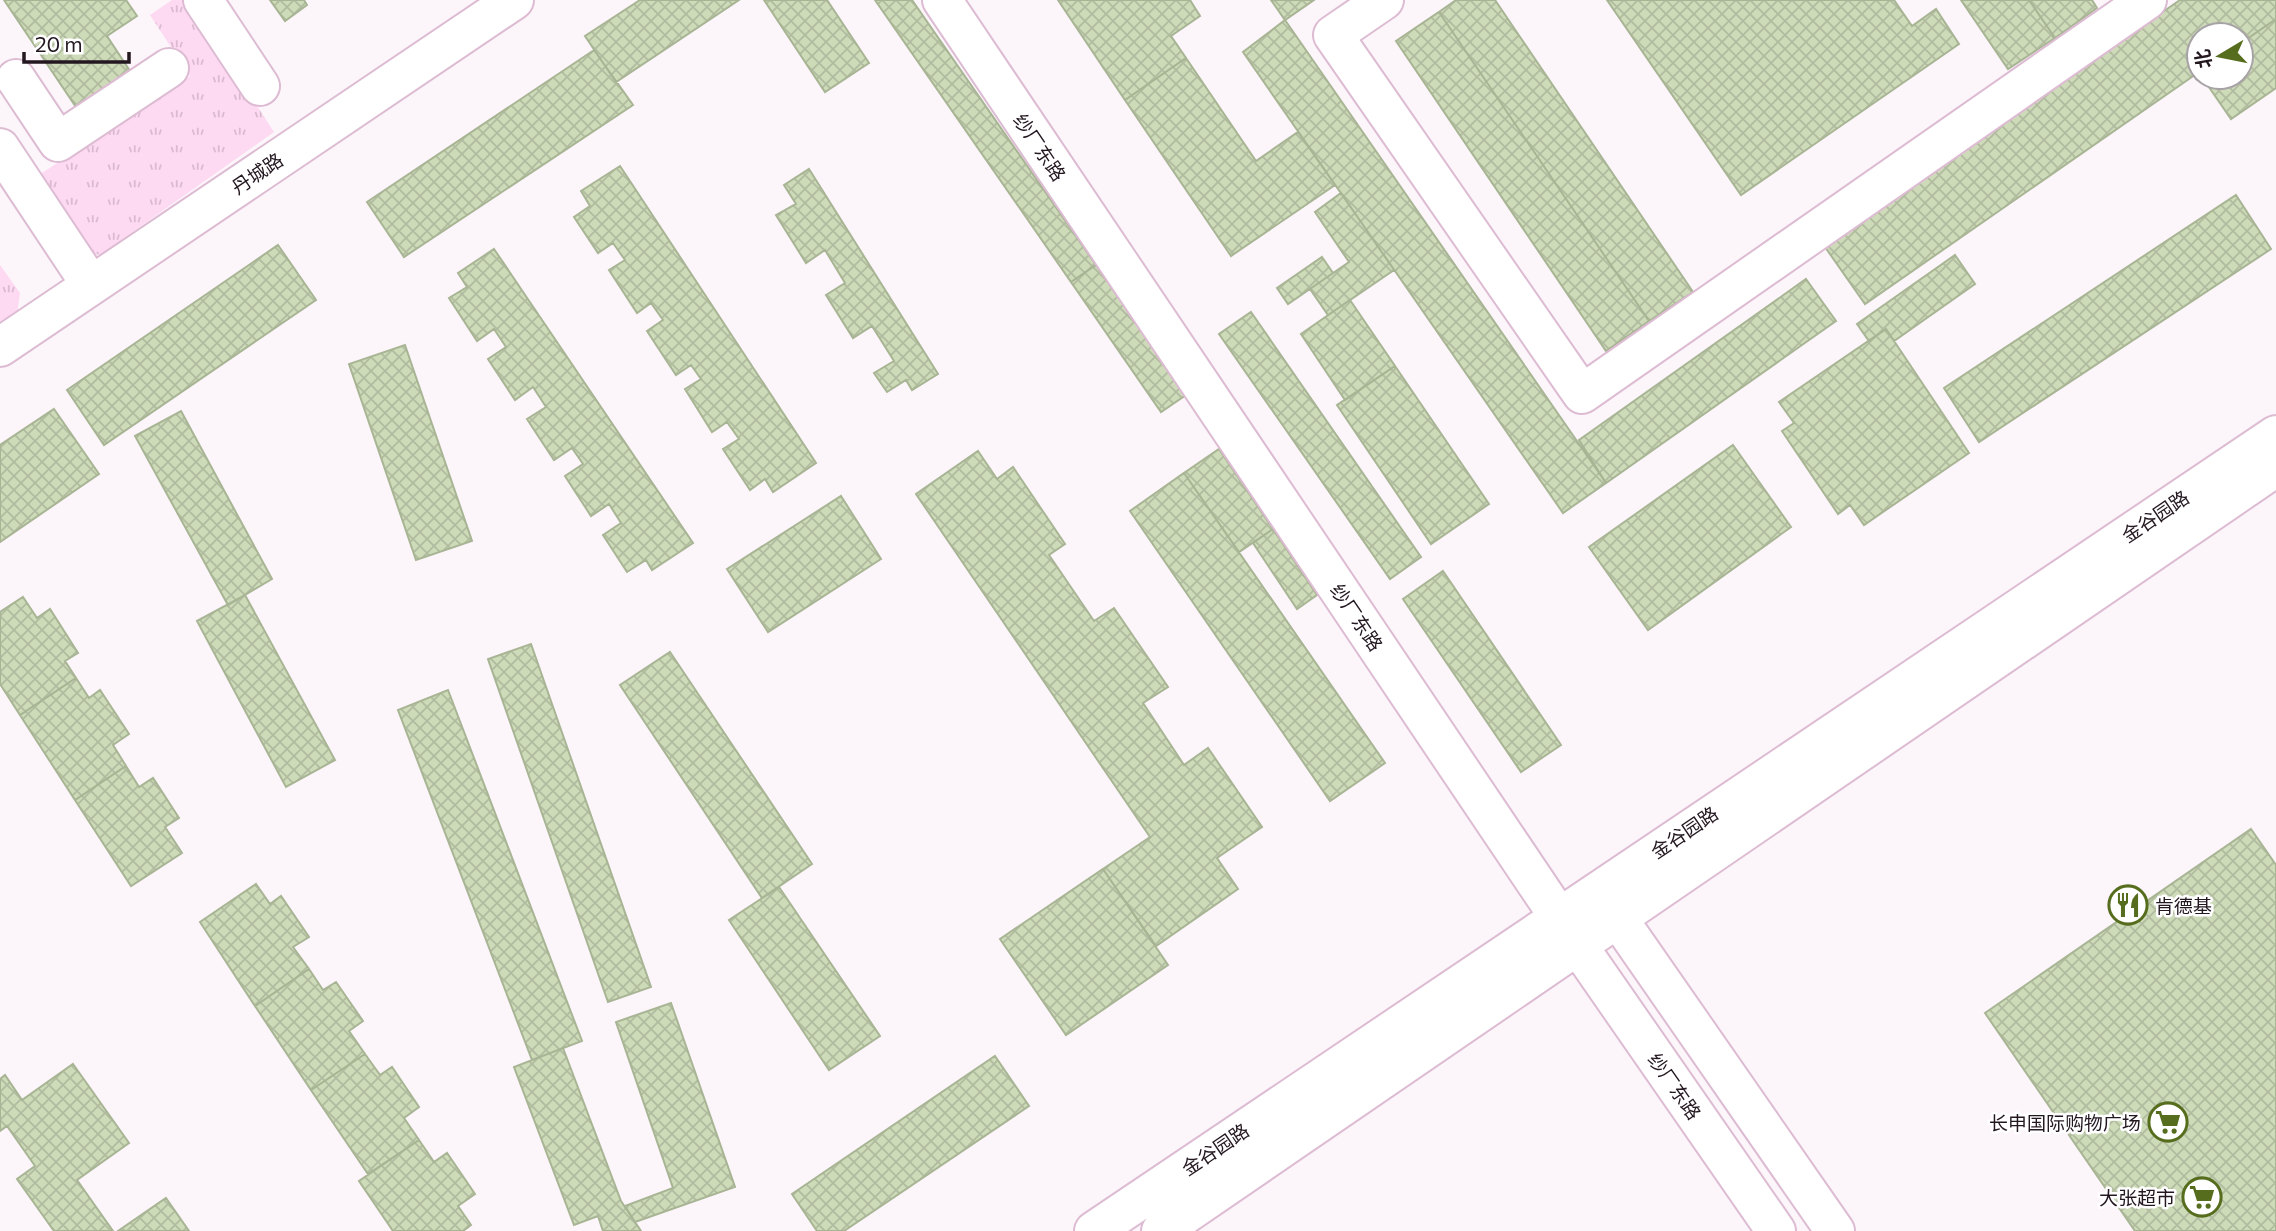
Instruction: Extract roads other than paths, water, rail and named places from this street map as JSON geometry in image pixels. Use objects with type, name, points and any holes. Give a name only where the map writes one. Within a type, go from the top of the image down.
[{"type":"main road","points":[[203,0],[260,86]]},
{"type":"main road","name":"丹城路","points":[[0,347],[514,0]]},
{"type":"main road","name":"纱厂东路","points":[[942,0],[1568,931],[1776,1231]]},
{"type":"main road","points":[[1384,0],[1334,35],[1582,394],[2136,3]]},
{"type":"main road","points":[[5,75],[58,142],[169,68]]},
{"type":"main road","points":[[0,148],[92,285]]},
{"type":"main road","name":"金谷园路","points":[[1608,904],[2276,435]]},
{"type":"main road","name":"金谷园路","points":[[1094,1231],[1568,931],[2276,467]]},
{"type":"main road","points":[[1608,904],[1835,1231]]},
{"type":"main road","name":"金谷园路","points":[[1161,1231],[1568,931]]},
{"type":"place","name":"肯德基","points":[[2128,905]]},
{"type":"place","name":"长申国际购物广场","points":[[2168,1122]]},
{"type":"place","name":"大张超市","points":[[2202,1197]]}]
